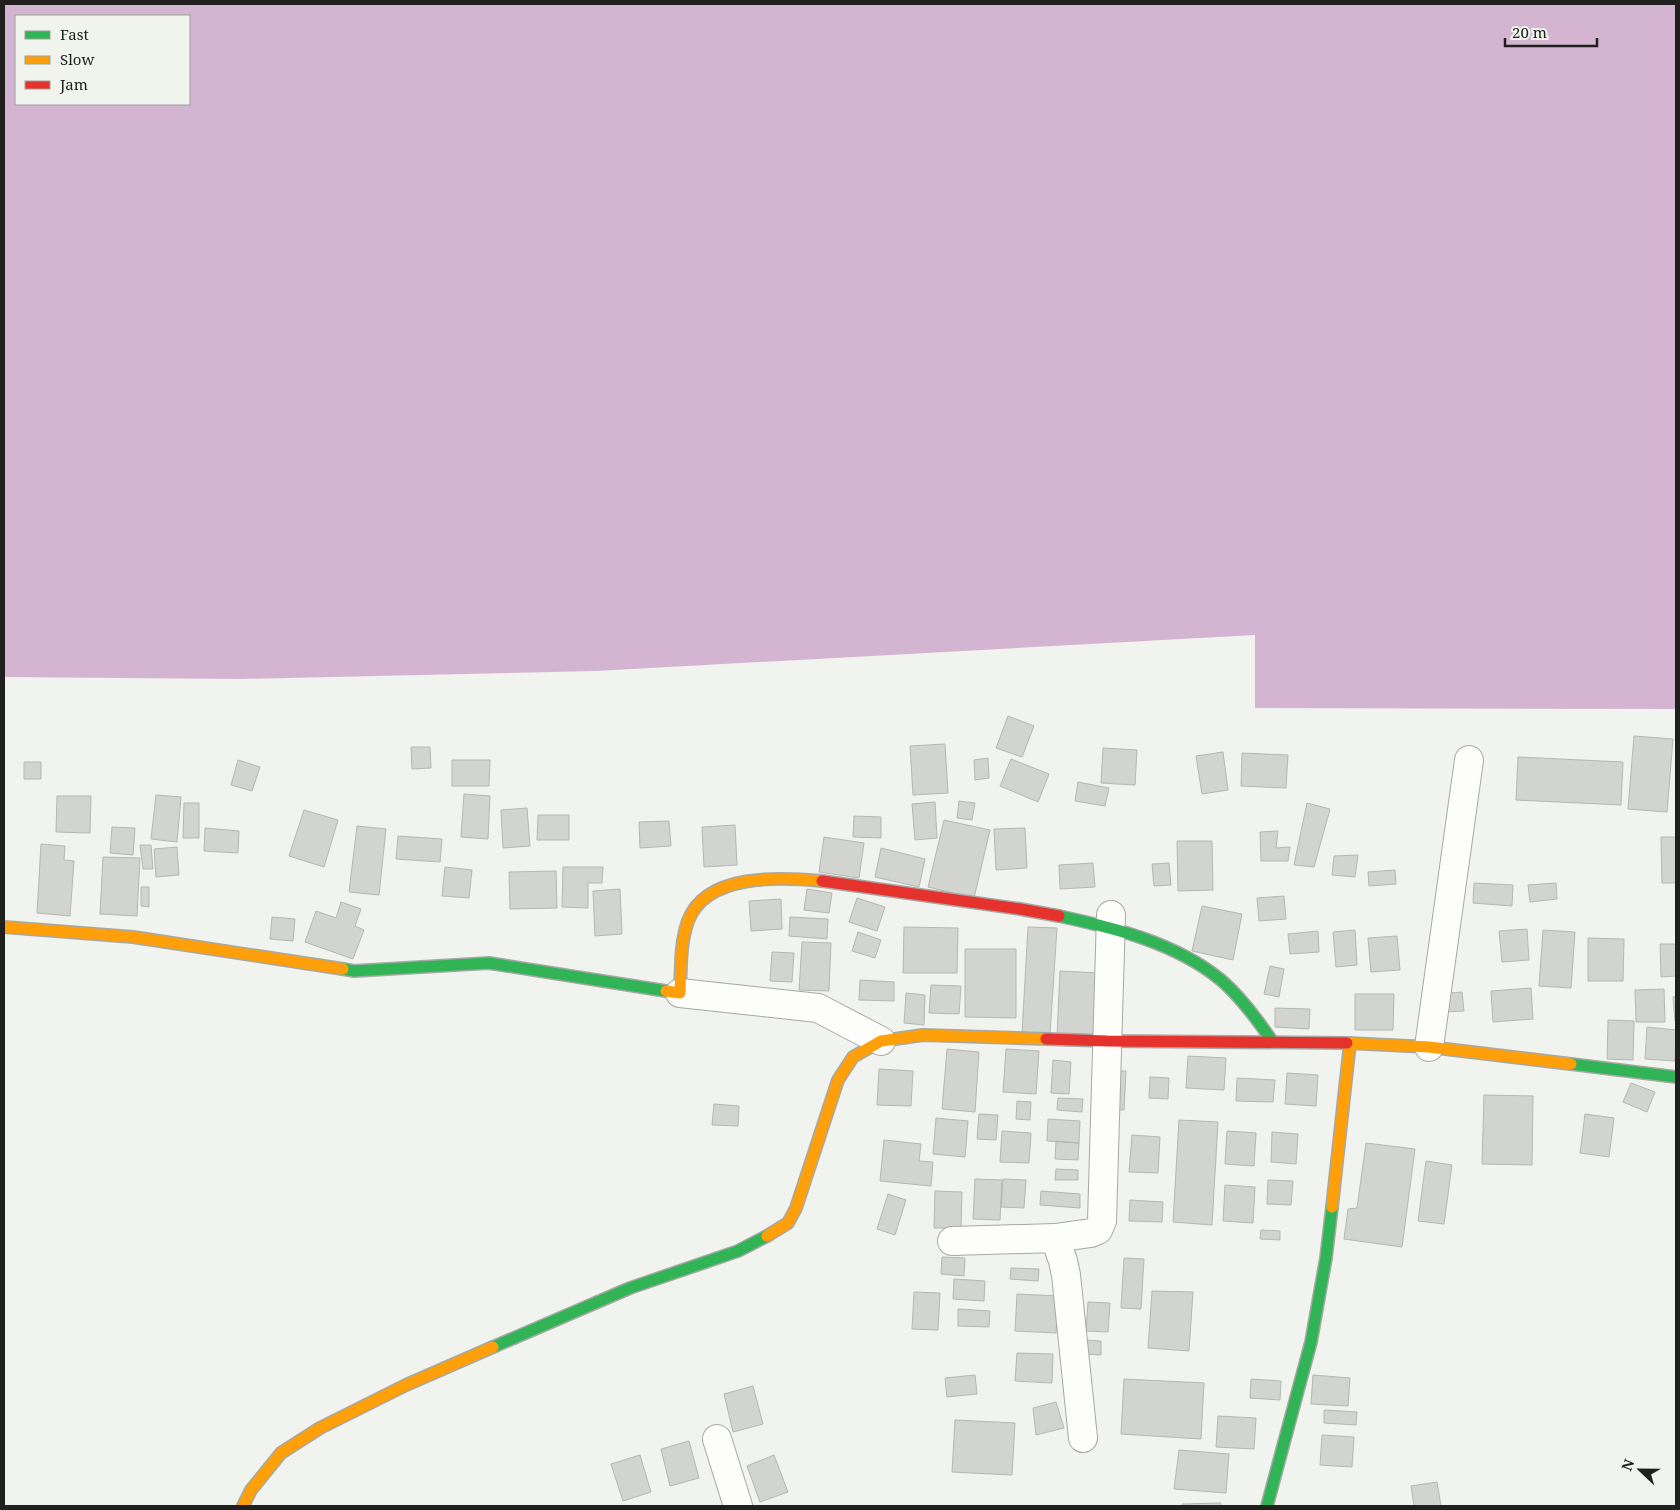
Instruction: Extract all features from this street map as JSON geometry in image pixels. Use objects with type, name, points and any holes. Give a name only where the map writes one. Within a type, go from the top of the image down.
[{"type":"street","points":[[1429,1047],[1468,760]]},
{"type":"street","points":[[680,993],[685,930],[690,914],[699,904],[710,894],[724,887],[748,881],[799,878],[1111,922],[1201,965],[1225,984],[1256,1017],[1272,1041]]},
{"type":"street","points":[[952,1241],[1055,1238],[1091,1233],[1098,1230],[1102,1221],[1111,922]]},
{"type":"street","points":[[4,927],[133,937],[354,971],[489,963],[680,993],[818,1008],[881,1041]]},
{"type":"street","points":[[243,1506],[251,1490],[281,1453],[320,1428],[406,1385],[568,1313],[630,1288],[738,1251],[788,1223],[796,1208],[838,1080],[854,1057],[881,1041],[923,1035],[1106,1040],[1350,1043],[1429,1047],[1676,1077]]},
{"type":"street","points":[[1267,1506],[1311,1342],[1326,1258],[1350,1043]]},
{"type":"street","points":[[1055,1238],[1066,1275],[1083,1438]]},
{"type":"street","points":[[717,1439],[738,1506]]},
{"type":"shaded area","points":[[4,4],[1676,4],[1676,709],[1255,708],[1255,635],[596,671],[238,679],[4,677]]},
{"type":"building","points":[[1008,716],[1034,726],[1022,757],[996,748]]},
{"type":"building","points":[[1634,736],[1673,739],[1667,812],[1628,809]]},
{"type":"building","points":[[945,744],[948,793],[913,795],[910,746]]},
{"type":"building","points":[[411,747],[430,747],[431,768],[412,769]]},
{"type":"building","points":[[1103,748],[1137,750],[1135,785],[1101,783]]},
{"type":"building","points":[[1223,752],[1228,790],[1202,794],[1196,756]]},
{"type":"building","points":[[1242,753],[1288,755],[1286,788],[1241,786]]},
{"type":"building","points":[[1518,757],[1623,762],[1621,805],[1516,800]]},
{"type":"building","points":[[988,758],[989,778],[975,780],[974,760]]},
{"type":"building","points":[[1011,759],[1049,774],[1038,802],[1000,786]]},
{"type":"building","points":[[238,760],[260,767],[252,791],[231,785]]},
{"type":"building","points":[[452,760],[490,760],[489,786],[452,786]]},
{"type":"building","points":[[24,762],[41,762],[41,779],[24,779]]},
{"type":"building","points":[[1078,782],[1109,788],[1105,806],[1075,801]]},
{"type":"building","points":[[464,794],[490,796],[488,839],[461,837]]},
{"type":"building","points":[[156,795],[181,797],[177,842],[151,839]]},
{"type":"building","points":[[57,796],[91,796],[90,833],[56,832]]},
{"type":"building","points":[[959,801],[975,803],[972,820],[957,818]]},
{"type":"building","points":[[935,802],[937,838],[915,840],[912,804]]},
{"type":"building","points":[[184,803],[199,803],[199,838],[183,838]]},
{"type":"building","points":[[1307,803],[1330,809],[1314,867],[1294,865]]},
{"type":"building","points":[[527,808],[530,846],[503,848],[501,810]]},
{"type":"building","points":[[304,810],[338,820],[324,867],[289,856]]},
{"type":"building","points":[[538,815],[569,815],[569,840],[537,840]]},
{"type":"building","points":[[854,816],[881,817],[881,838],[853,837]]},
{"type":"building","points":[[944,820],[990,830],[974,898],[928,887]]},
{"type":"building","points":[[669,821],[671,846],[640,848],[639,822]]},
{"type":"building","points":[[735,825],[737,865],[704,867],[702,827]]},
{"type":"building","points":[[357,826],[386,829],[379,895],[349,892]]},
{"type":"building","points":[[112,827],[135,828],[133,855],[110,853]]},
{"type":"building","points":[[205,828],[239,831],[238,853],[204,851]]},
{"type":"building","points":[[1025,828],[1027,868],[996,870],[994,829]]},
{"type":"building","points":[[1278,831],[1276,848],[1290,847],[1288,861],[1261,861],[1260,832]]},
{"type":"building","points":[[398,836],[442,839],[440,862],[396,859]]},
{"type":"building","points":[[824,837],[864,843],[859,878],[819,872]]},
{"type":"building","points":[[1661,837],[1676,837],[1676,883],[1662,883]]},
{"type":"building","points":[[1177,841],[1212,841],[1213,890],[1178,891]]},
{"type":"building","points":[[41,844],[65,846],[64,860],[74,861],[70,916],[37,913]]},
{"type":"building","points":[[140,845],[151,845],[153,869],[143,869]]},
{"type":"building","points":[[177,847],[179,875],[156,877],[154,849]]},
{"type":"building","points":[[881,848],[925,859],[919,887],[875,877]]},
{"type":"building","points":[[1358,855],[1355,877],[1332,875],[1334,856]]},
{"type":"building","points":[[103,857],[140,858],[137,916],[100,914]]},
{"type":"building","points":[[1093,863],[1095,887],[1060,889],[1059,865]]},
{"type":"building","points":[[1169,863],[1171,885],[1154,886],[1152,864]]},
{"type":"building","points":[[445,867],[472,870],[469,898],[442,896]]},
{"type":"building","points":[[563,867],[603,867],[602,883],[588,883],[588,908],[562,907]]},
{"type":"building","points":[[1395,870],[1396,884],[1369,886],[1368,872]]},
{"type":"building","points":[[556,871],[557,908],[510,909],[509,872]]},
{"type":"building","points":[[1474,883],[1513,885],[1512,906],[1473,903]]},
{"type":"building","points":[[1556,883],[1557,899],[1530,902],[1528,885]]},
{"type":"building","points":[[141,887],[149,887],[149,907],[141,906]]},
{"type":"building","points":[[620,889],[622,934],[595,936],[593,891]]},
{"type":"building","points":[[807,889],[832,893],[829,913],[804,910]]},
{"type":"building","points":[[1284,896],[1286,919],[1259,921],[1257,898]]},
{"type":"building","points":[[857,898],[885,907],[877,931],[849,922]]},
{"type":"building","points":[[781,899],[782,929],[751,931],[749,901]]},
{"type":"building","points":[[341,902],[361,909],[355,926],[364,930],[353,959],[305,942],[316,911],[336,918]]},
{"type":"building","points":[[1202,906],[1242,914],[1233,960],[1192,951]]},
{"type":"building","points":[[272,917],[295,919],[293,941],[270,939]]},
{"type":"building","points":[[790,917],[828,919],[827,939],[789,936]]},
{"type":"building","points":[[904,927],[958,928],[957,973],[903,973]]},
{"type":"building","points":[[1028,927],[1057,928],[1050,1034],[1022,1033]]},
{"type":"building","points":[[1527,929],[1529,960],[1502,962],[1499,931]]},
{"type":"building","points":[[1355,930],[1357,965],[1336,967],[1333,932]]},
{"type":"building","points":[[1543,930],[1575,932],[1571,988],[1539,986]]},
{"type":"building","points":[[1318,931],[1319,952],[1290,954],[1288,934]]},
{"type":"building","points":[[858,932],[881,940],[875,958],[852,951]]},
{"type":"building","points":[[1397,936],[1400,970],[1371,972],[1368,938]]},
{"type":"building","points":[[1588,938],[1624,939],[1623,981],[1588,981]]},
{"type":"building","points":[[802,942],[831,943],[829,991],[799,990]]},
{"type":"building","points":[[1660,944],[1676,944],[1676,976],[1661,977]]},
{"type":"building","points":[[965,949],[1016,949],[1016,1018],[965,1017]]},
{"type":"building","points":[[772,952],[794,953],[792,982],[770,981]]},
{"type":"building","points":[[1270,966],[1284,969],[1279,997],[1264,994]]},
{"type":"building","points":[[1060,971],[1100,973],[1098,1038],[1057,1036]]},
{"type":"building","points":[[860,980],[894,982],[894,1001],[859,1000]]},
{"type":"building","points":[[931,985],[961,986],[959,1014],[929,1013]]},
{"type":"building","points":[[1531,988],[1533,1019],[1493,1022],[1491,991]]},
{"type":"building","points":[[1664,989],[1665,1022],[1636,1022],[1635,990]]},
{"type":"building","points":[[1462,992],[1464,1011],[1441,1012],[1440,994]]},
{"type":"building","points":[[906,993],[925,995],[924,1025],[904,1023]]},
{"type":"building","points":[[1355,994],[1394,994],[1393,1030],[1355,1030]]},
{"type":"building","points":[[1676,996],[1676,1021],[1675,1021],[1673,997]]},
{"type":"building","points":[[1275,1008],[1310,1009],[1309,1029],[1275,1027]]},
{"type":"building","points":[[1608,1020],[1634,1021],[1633,1060],[1607,1059]]},
{"type":"building","points":[[1647,1027],[1676,1030],[1675,1061],[1645,1059]]},
{"type":"building","points":[[947,1049],[979,1052],[975,1112],[942,1109]]},
{"type":"building","points":[[1006,1049],[1039,1051],[1036,1094],[1003,1092]]},
{"type":"building","points":[[1188,1056],[1226,1058],[1224,1090],[1186,1088]]},
{"type":"building","points":[[1053,1060],[1071,1062],[1069,1094],[1051,1093]]},
{"type":"building","points":[[879,1069],[913,1071],[911,1106],[877,1105]]},
{"type":"building","points":[[1111,1071],[1126,1071],[1124,1110],[1108,1110]]},
{"type":"building","points":[[1287,1073],[1318,1075],[1316,1106],[1285,1104]]},
{"type":"building","points":[[1150,1077],[1169,1078],[1168,1099],[1149,1098]]},
{"type":"building","points":[[1237,1078],[1275,1080],[1273,1102],[1236,1101]]},
{"type":"building","points":[[1631,1083],[1655,1092],[1647,1112],[1623,1102]]},
{"type":"building","points":[[1484,1095],[1533,1096],[1532,1165],[1482,1164]]},
{"type":"building","points":[[1058,1098],[1083,1099],[1082,1112],[1057,1110]]},
{"type":"building","points":[[1017,1101],[1031,1102],[1030,1120],[1016,1119]]},
{"type":"building","points":[[714,1104],[739,1106],[738,1126],[712,1125]]},
{"type":"building","points":[[979,1114],[998,1115],[996,1140],[977,1139]]},
{"type":"building","points":[[1585,1114],[1614,1118],[1609,1157],[1580,1153]]},
{"type":"building","points":[[936,1118],[968,1121],[965,1157],[933,1154]]},
{"type":"building","points":[[1048,1119],[1080,1121],[1079,1143],[1047,1141]]},
{"type":"building","points":[[1179,1120],[1218,1122],[1212,1225],[1173,1222]]},
{"type":"building","points":[[1002,1131],[1031,1133],[1029,1163],[1000,1162]]},
{"type":"building","points":[[1227,1131],[1256,1133],[1254,1166],[1225,1164]]},
{"type":"building","points":[[1272,1132],[1298,1134],[1296,1164],[1271,1162]]},
{"type":"building","points":[[1132,1135],[1160,1137],[1158,1173],[1129,1172]]},
{"type":"building","points":[[884,1140],[921,1144],[919,1161],[933,1162],[931,1186],[880,1181]]},
{"type":"building","points":[[1056,1141],[1079,1143],[1078,1160],[1055,1159]]},
{"type":"building","points":[[1366,1143],[1415,1149],[1402,1247],[1344,1239],[1348,1209],[1357,1208]]},
{"type":"building","points":[[1426,1161],[1452,1165],[1444,1224],[1418,1221]]},
{"type":"building","points":[[1056,1169],[1078,1170],[1078,1180],[1055,1180]]},
{"type":"building","points":[[975,1179],[1002,1180],[1000,1220],[973,1219]]},
{"type":"building","points":[[1003,1179],[1026,1180],[1024,1208],[1001,1207]]},
{"type":"building","points":[[1268,1180],[1293,1181],[1291,1205],[1267,1204]]},
{"type":"building","points":[[1225,1185],[1255,1187],[1253,1223],[1223,1221]]},
{"type":"building","points":[[935,1191],[962,1192],[961,1228],[934,1228]]},
{"type":"building","points":[[1041,1191],[1080,1194],[1080,1208],[1040,1205]]},
{"type":"building","points":[[888,1194],[906,1200],[895,1235],[877,1229]]},
{"type":"building","points":[[1130,1200],[1163,1202],[1162,1222],[1129,1221]]},
{"type":"building","points":[[1261,1230],[1280,1231],[1280,1240],[1260,1239]]},
{"type":"building","points":[[942,1257],[965,1258],[964,1276],[941,1274]]},
{"type":"building","points":[[1124,1258],[1144,1259],[1141,1309],[1121,1308]]},
{"type":"building","points":[[1011,1268],[1039,1269],[1038,1281],[1010,1279]]},
{"type":"building","points":[[954,1279],[985,1281],[984,1301],[953,1299]]},
{"type":"building","points":[[1152,1291],[1193,1292],[1189,1351],[1148,1348]]},
{"type":"building","points":[[914,1292],[940,1293],[938,1330],[912,1329]]},
{"type":"building","points":[[1017,1294],[1059,1296],[1056,1333],[1015,1331]]},
{"type":"building","points":[[1088,1302],[1110,1303],[1108,1332],[1086,1331]]},
{"type":"building","points":[[958,1309],[990,1311],[989,1327],[958,1326]]},
{"type":"building","points":[[1081,1340],[1101,1341],[1101,1355],[1081,1354]]},
{"type":"building","points":[[1017,1353],[1053,1354],[1052,1383],[1015,1381]]},
{"type":"building","points":[[975,1375],[977,1394],[947,1397],[945,1378]]},
{"type":"building","points":[[1313,1375],[1350,1378],[1348,1406],[1311,1404]]},
{"type":"building","points":[[1124,1379],[1204,1383],[1201,1439],[1121,1434]]},
{"type":"building","points":[[1251,1379],[1281,1381],[1280,1400],[1250,1398]]},
{"type":"building","points":[[753,1386],[763,1424],[733,1432],[724,1394]]},
{"type":"building","points":[[1056,1402],[1064,1428],[1036,1435],[1033,1408]]},
{"type":"building","points":[[1324,1410],[1357,1412],[1356,1425],[1324,1423]]},
{"type":"building","points":[[1218,1416],[1256,1418],[1254,1449],[1216,1447]]},
{"type":"building","points":[[955,1420],[1015,1423],[1012,1475],[952,1472]]},
{"type":"building","points":[[1322,1435],[1354,1437],[1352,1467],[1320,1465]]},
{"type":"building","points":[[689,1441],[699,1478],[670,1486],[661,1449]]},
{"type":"building","points":[[1179,1450],[1229,1454],[1226,1493],[1174,1489]]},
{"type":"building","points":[[640,1455],[651,1492],[623,1501],[611,1464]]},
{"type":"building","points":[[774,1455],[788,1492],[760,1502],[747,1466]]},
{"type":"building","points":[[1437,1482],[1441,1506],[1414,1506],[1411,1486]]},
{"type":"building","points":[[1221,1503],[1221,1506],[1182,1506],[1182,1504]]},
{"type":"traffic: fast","points":[[1059,916],[1123,932],[1185,956],[1221,980],[1255,1017],[1272,1041]]},
{"type":"traffic: fast","points":[[343,969],[354,971],[489,963],[666,991]]},
{"type":"traffic: fast","points":[[1571,1064],[1676,1077]]},
{"type":"traffic: fast","points":[[1267,1506],[1311,1342],[1326,1258],[1332,1207]]},
{"type":"traffic: fast","points":[[493,1347],[630,1288],[738,1251],[767,1236]]},
{"type":"traffic: slow","points":[[666,991],[680,993],[682,947],[685,929],[697,905],[711,894],[727,886],[766,879],[822,881]]},
{"type":"traffic: slow","points":[[4,927],[133,937],[343,969]]},
{"type":"traffic: slow","points":[[767,1236],[788,1223],[796,1208],[838,1080],[853,1057],[881,1041],[923,1035],[1046,1039]]},
{"type":"traffic: slow","points":[[1347,1043],[1429,1047],[1571,1064]]},
{"type":"traffic: slow","points":[[1332,1207],[1350,1043]]},
{"type":"traffic: slow","points":[[243,1506],[251,1490],[281,1453],[320,1428],[406,1385],[493,1347]]},
{"type":"traffic: jam","points":[[822,881],[1059,916]]},
{"type":"traffic: jam","points":[[1046,1039],[1347,1043]]}]
